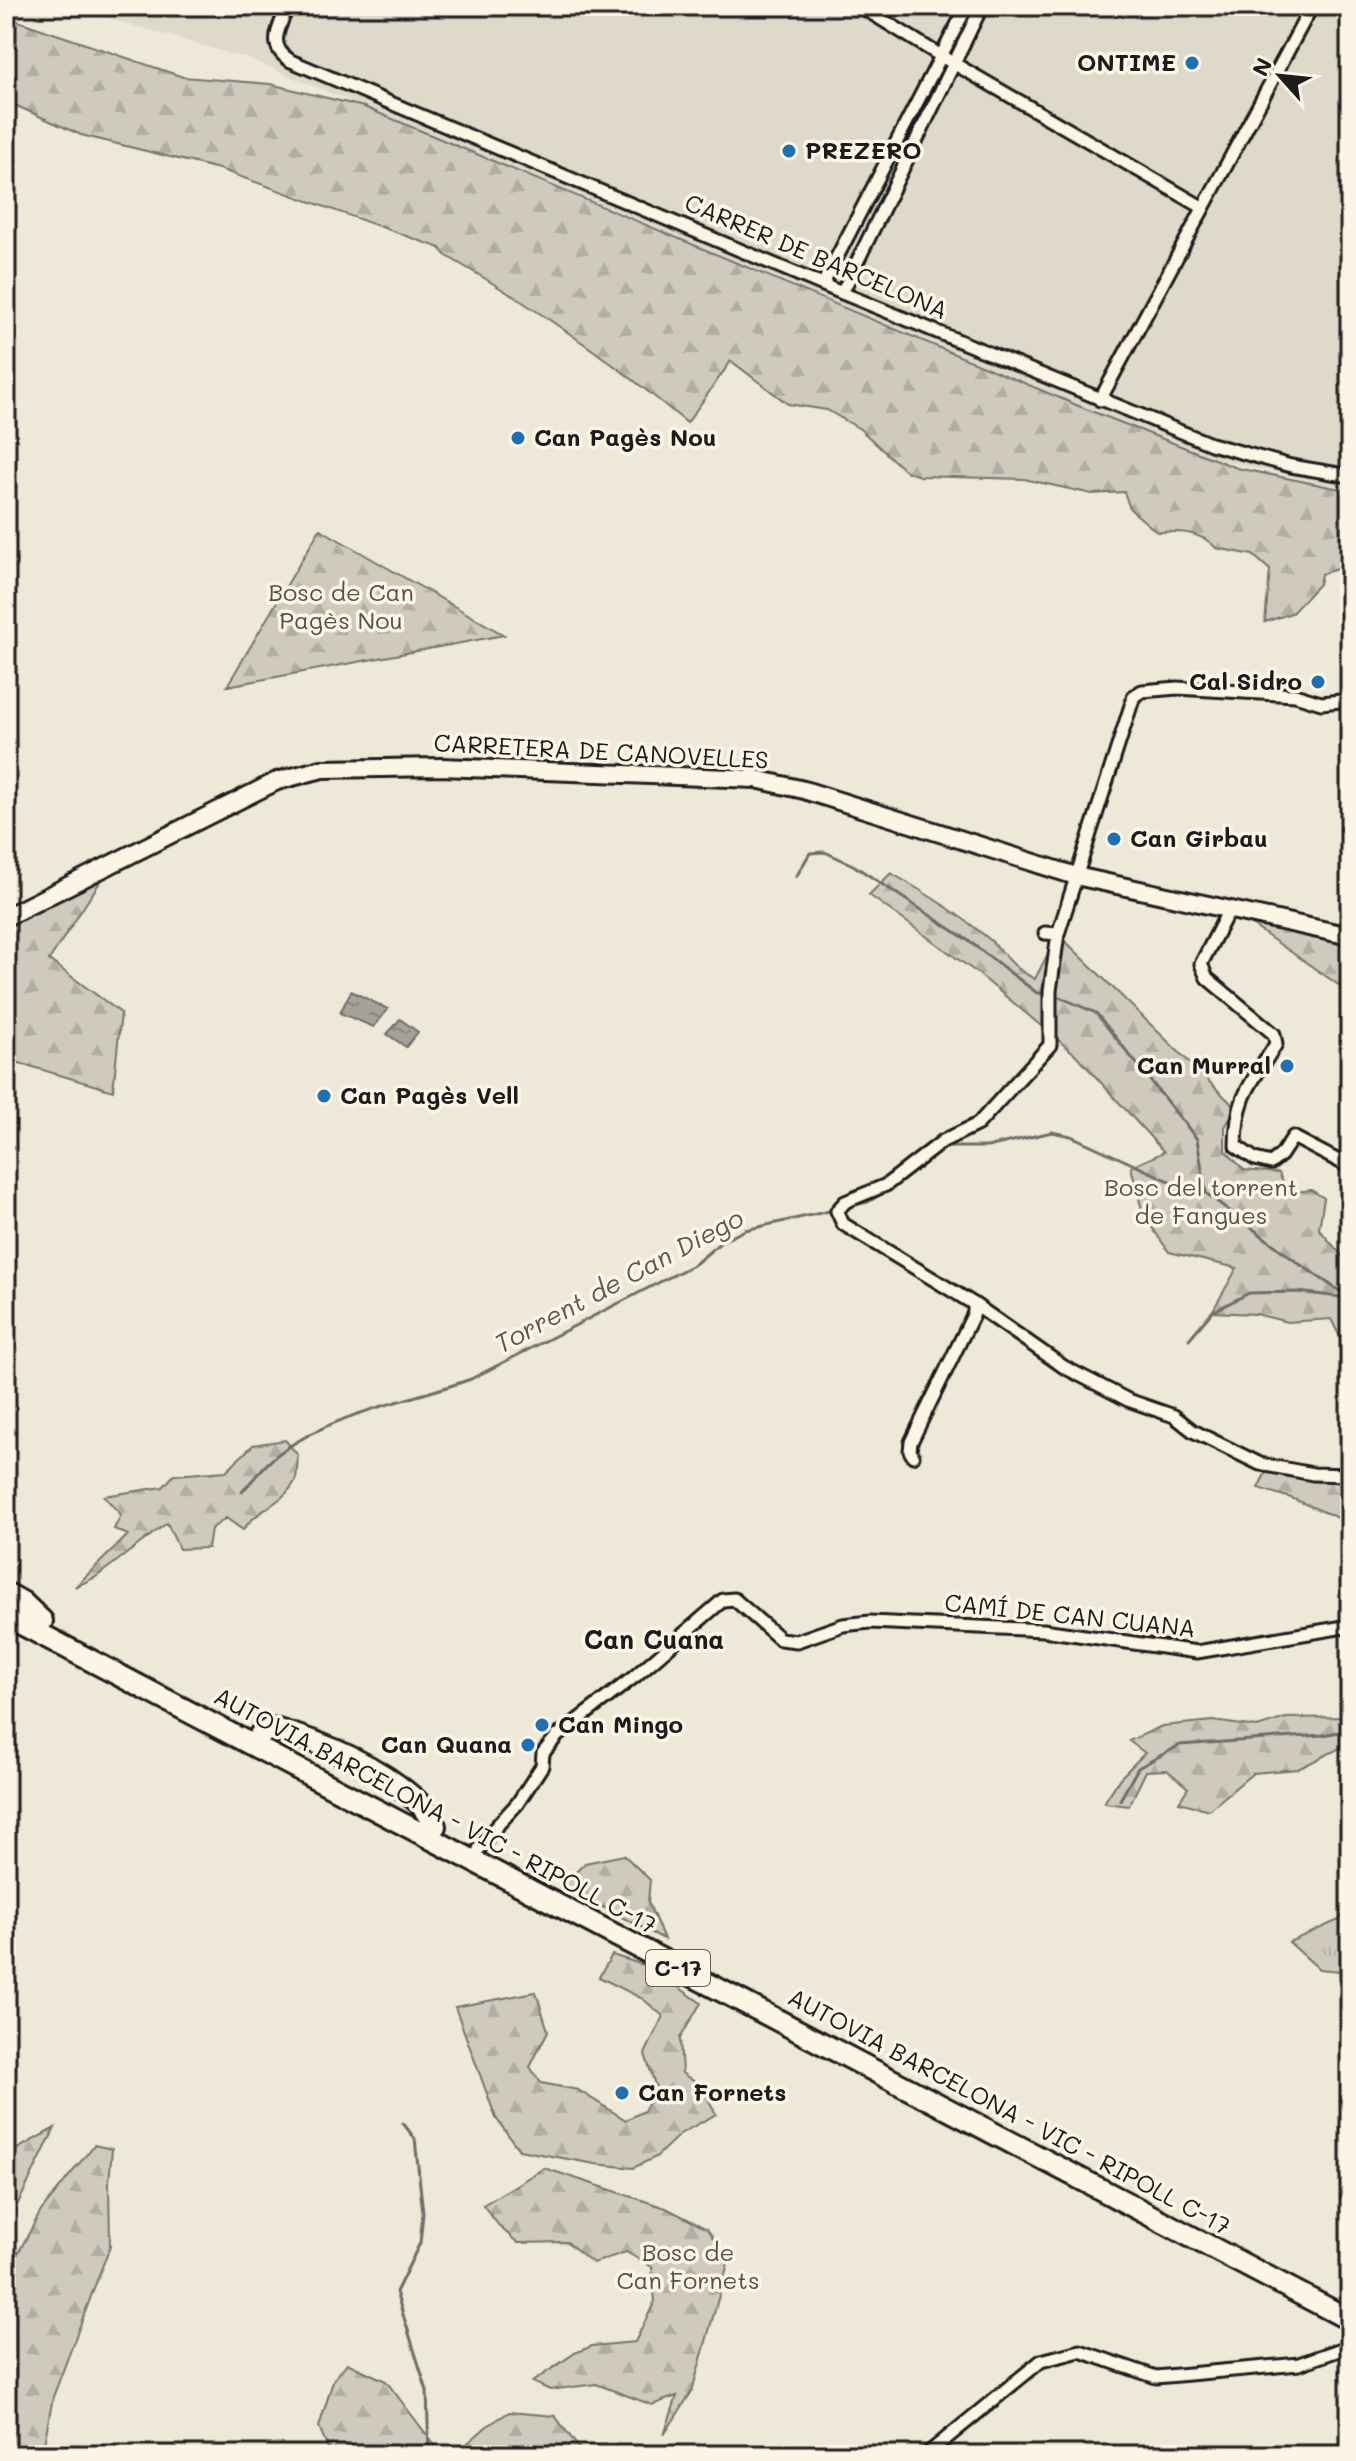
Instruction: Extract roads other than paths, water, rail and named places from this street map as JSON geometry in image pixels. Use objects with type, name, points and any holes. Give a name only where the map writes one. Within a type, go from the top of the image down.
[{"type":"highway","points":[[6,1593],[22,1602],[42,1621]]},
{"type":"highway","name":"AUTOVIA BARCELONA - VIC - RIPOLL C-17","points":[[6,1603],[260,1735],[271,1728],[317,1741],[380,1775],[418,1802],[435,1826],[1350,2306]]},
{"type":"highway","name":"AUTOVIA BARCELONA - VIC - RIPOLL C-17","points":[[6,1616],[1350,2320]]},
{"type":"street","name":"CARRER DE BARCELONA","points":[[288,6],[277,37],[277,47],[291,61],[842,293],[1211,444],[1291,466],[1350,476]]},
{"type":"street","points":[[860,6],[1202,207]]},
{"type":"street","points":[[823,284],[967,6]]},
{"type":"street","points":[[842,293],[982,6]]},
{"type":"street","points":[[1100,400],[1312,6]]},
{"type":"street","points":[[1350,700],[1321,703],[1295,695],[1177,688],[1142,691],[1134,696],[1076,876],[1052,933],[1050,1045],[978,1124],[943,1141],[886,1185],[845,1202],[837,1211],[843,1224],[974,1304],[1064,1367],[1128,1400],[1174,1416],[1193,1431],[1260,1464],[1313,1474],[1350,1475]]},
{"type":"street","name":"CARRETERA DE CANOVELLES","points":[[6,917],[277,781],[322,769],[458,768],[756,779],[804,790],[1076,876],[1350,936]]},
{"type":"street","points":[[1229,910],[1201,964],[1207,978],[1274,1034],[1276,1044],[1241,1099],[1236,1121],[1236,1146],[1255,1159],[1271,1163],[1281,1155],[1293,1137],[1350,1167]]},
{"type":"street","points":[[913,1456],[911,1442],[974,1313],[974,1304]]},
{"type":"street","name":"CAMÍ DE CAN CUANA","points":[[479,1849],[524,1794],[542,1766],[543,1753],[557,1736],[634,1677],[723,1600],[734,1599],[780,1639],[797,1641],[843,1625],[870,1622],[1043,1630],[1197,1652],[1350,1626]]},
{"type":"street","points":[[926,2455],[1041,2361],[1080,2351],[1156,2377],[1299,2364],[1350,2346]]},
{"type":"water","points":[[351,991],[388,1009],[374,1027],[340,1013]]},
{"type":"water","points":[[400,1019],[418,1032],[406,1047],[387,1034]]},
{"type":"waterway","points":[[796,877],[810,853],[825,852],[853,865],[966,939],[1037,993],[1048,994]]},
{"type":"waterway","points":[[1055,995],[1096,1013],[1197,1139],[1206,1193],[1350,1298]]},
{"type":"waterway","name":"Torrent de Can Diego","points":[[892,1187],[946,1147],[987,1147],[1052,1132],[1071,1136],[1176,1184],[1206,1193]]},
{"type":"waterway","name":"Torrent de Can Diego","points":[[849,1206],[868,1202],[886,1191]]},
{"type":"waterway","name":"Torrent de Can Diego","points":[[242,1492],[276,1456],[326,1427],[471,1379],[695,1264],[721,1242],[745,1230],[834,1210]]},
{"type":"waterway","points":[[1189,1339],[1212,1312],[1249,1293],[1298,1292],[1348,1298]]},
{"type":"waterway","points":[[1120,1800],[1138,1768],[1180,1745],[1323,1735],[1350,1730]]},
{"type":"waterway","points":[[403,2123],[415,2139],[423,2213],[420,2243],[396,2292],[427,2391],[429,2455]]},
{"type":"place","name":"ONTIME","points":[[1192,63]]},
{"type":"place","name":"PREZERO","points":[[789,151]]},
{"type":"place","name":"Can Pagès Nou","points":[[518,438]]},
{"type":"place","name":"Cal Sidro","points":[[1318,682]]},
{"type":"place","name":"Can Girbau","points":[[1114,839]]},
{"type":"place","name":"Can Murral","points":[[1287,1066]]},
{"type":"place","name":"Can Pagès Vell","points":[[324,1096]]},
{"type":"place","name":"Can Mingo","points":[[542,1725]]},
{"type":"place","name":"Can Quana","points":[[528,1745]]},
{"type":"place","name":"Can Fornets","points":[[622,2093]]},
{"type":"district","name":"Can Cuana","points":[[654,1640]]},
{"type":"park label","name":"Bosc de Can Pagès Nou","points":[[341,607]]},
{"type":"park label","name":"Bosc del torrent de Fangues","points":[[1201,1202]]},
{"type":"park label","name":"Bosc de Can Fornets","points":[[688,2267]]}]
